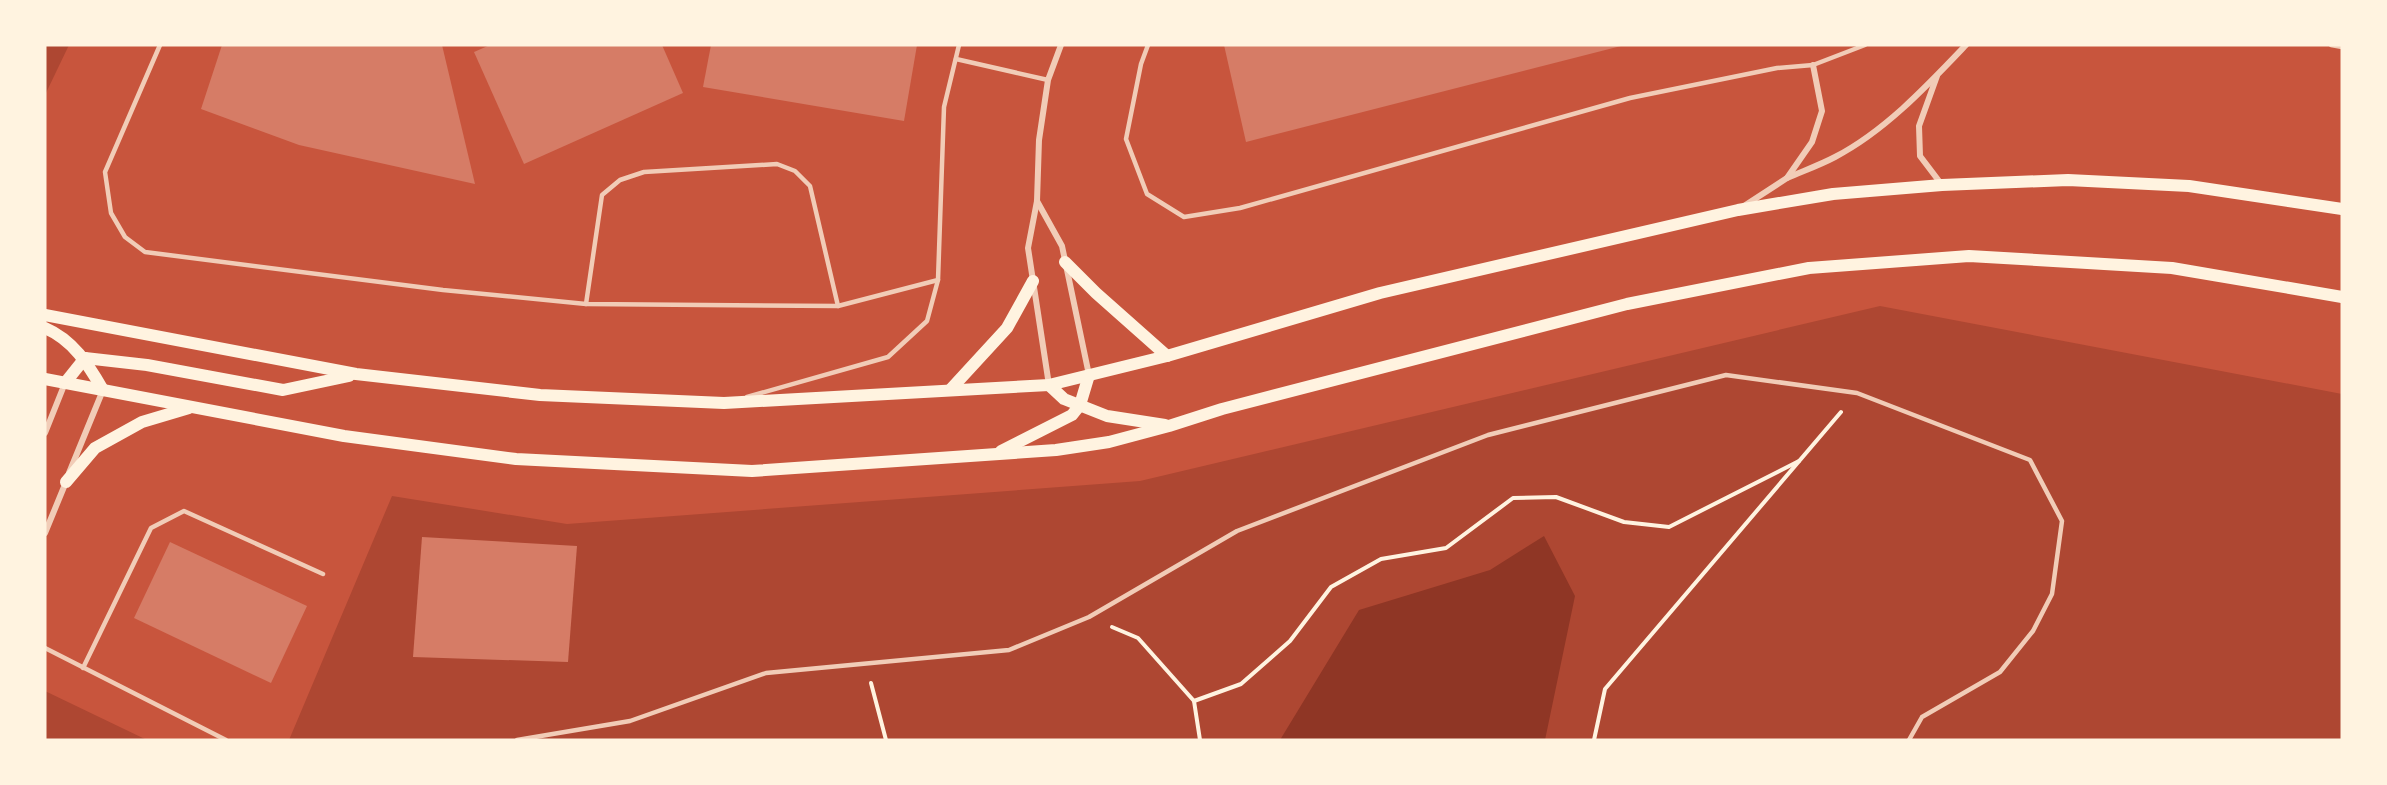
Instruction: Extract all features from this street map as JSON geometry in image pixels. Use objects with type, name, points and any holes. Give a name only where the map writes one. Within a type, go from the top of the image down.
[{"type":"main road","points":[[45,315],[356,374],[540,395],[724,403],[1049,385],[1167,356],[1380,293],[1738,210],[1833,194],[1942,185],[2068,180],[2189,186],[2342,209]]},
{"type":"main road","points":[[45,379],[344,436],[516,459],[752,471],[1056,450],[1109,442],[1222,409],[1628,304],[1809,268],[1969,256],[2172,268],[2342,297]]},
{"type":"main road","points":[[1065,262],[1167,356]]},
{"type":"main road","points":[[950,390],[1007,328],[1033,281]]},
{"type":"main road","points":[[45,328],[56,333],[85,358],[103,390]]},
{"type":"main road","points":[[85,358],[147,365],[283,390],[356,374]]},
{"type":"main road","points":[[65,383],[85,358]]},
{"type":"main road","points":[[996,454],[1072,415],[1080,405],[1089,375]]},
{"type":"main road","points":[[1049,385],[1064,399],[1107,416],[1169,426]]},
{"type":"main road","points":[[66,482],[95,448],[142,422],[193,407]]},
{"type":"street","points":[[1049,385],[1028,248],[1037,201],[1040,140],[1048,80],[1061,45]]},
{"type":"street","points":[[1738,210],[1787,178],[1835,157],[1875,132],[1937,76],[1966,45]]},
{"type":"street","points":[[1787,178],[1812,142],[1822,111],[1813,65]]},
{"type":"street","points":[[1937,76],[1919,126],[1920,156],[1942,185]]},
{"type":"street","points":[[1037,201],[1062,246],[1089,375]]},
{"type":"street","points":[[45,433],[65,383]]},
{"type":"street","points":[[45,533],[103,390]]},
{"type":"lane","points":[[160,45],[105,171],[111,213],[125,237],[145,252],[443,290],[586,304],[838,306],[938,280]]},
{"type":"lane","points":[[724,403],[888,357],[927,321],[938,280],[944,106],[959,45]]},
{"type":"lane","points":[[1148,45],[1141,64],[1126,139],[1147,194],[1184,217],[1240,208],[1630,98],[1777,68],[1813,65],[1865,45]]},
{"type":"lane","points":[[2331,45],[2342,47]]},
{"type":"lane","points":[[956,58],[1048,80]]},
{"type":"lane","points":[[586,304],[602,195],[620,180],[644,172],[777,164],[795,171],[810,186],[838,306]]},
{"type":"lane","points":[[517,740],[630,721],[766,673],[1009,650],[1089,617],[1237,531],[1488,435],[1726,375],[1857,393],[2030,460],[2062,521],[2052,594],[2033,631],[2000,672],[1922,717],[1909,740]]},
{"type":"lane","points":[[83,668],[151,528],[184,511],[323,574]]},
{"type":"lane","points":[[45,648],[226,740]]},
{"type":"path","points":[[1594,740],[1605,689],[1857,393]]},
{"type":"path","points":[[1194,701],[1241,684],[1290,641],[1331,587],[1382,559],[1446,548],[1513,498],[1556,497],[1624,522],[1669,527],[1798,461]]},
{"type":"path","points":[[1089,617],[1138,638],[1194,701],[1200,740]]},
{"type":"path","points":[[866,665],[886,740]]},
{"type":"shaded area","points":[[45,45],[69,45],[45,95]]},
{"type":"shaded area","points":[[1880,306],[2342,394],[2342,740],[289,740],[392,496],[567,524],[1140,481]]},
{"type":"shaded area","points":[[1544,536],[1575,596],[1545,740],[1280,740],[1359,610],[1490,570]]},
{"type":"shaded area","points":[[45,691],[147,740],[45,740]]},
{"type":"building","points":[[222,45],[442,45],[475,184],[299,145],[201,109]]},
{"type":"building","points":[[490,45],[662,45],[683,93],[524,164],[474,52]]},
{"type":"building","points":[[711,45],[917,45],[904,121],[703,87]]},
{"type":"building","points":[[1224,45],[1620,45],[1621,46],[1246,142]]},
{"type":"building","points":[[422,537],[577,546],[568,662],[413,657]]},
{"type":"building","points":[[170,542],[307,606],[271,683],[134,618]]}]
